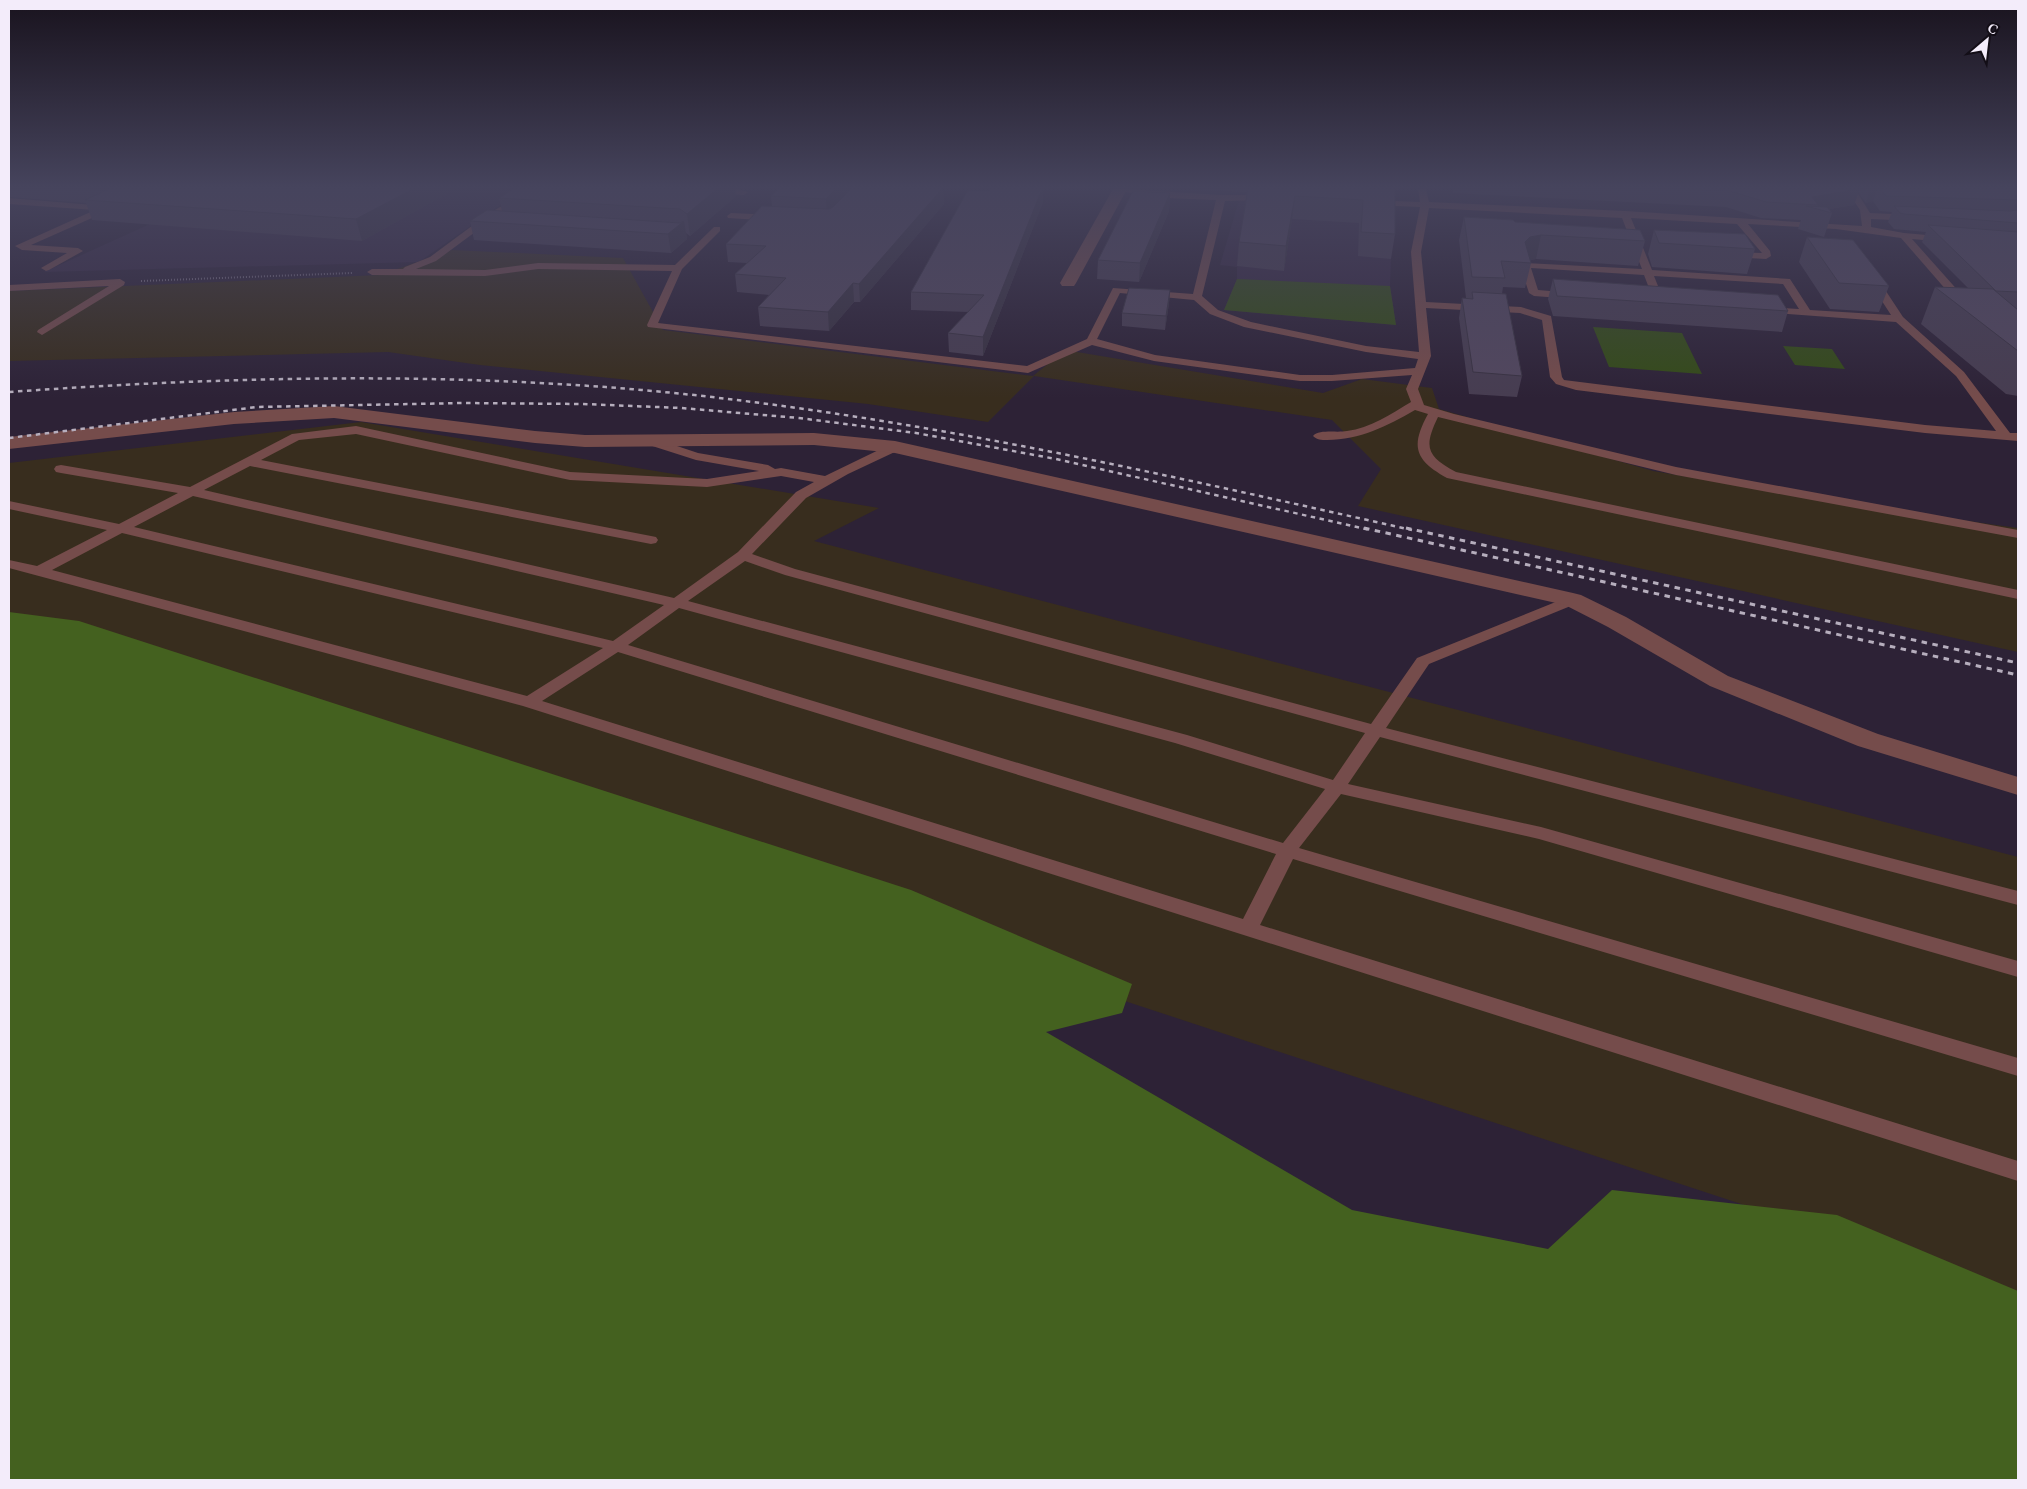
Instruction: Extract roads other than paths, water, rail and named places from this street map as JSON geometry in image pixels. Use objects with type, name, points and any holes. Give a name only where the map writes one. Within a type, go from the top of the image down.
[{"type":"street","points":[[1068,283],[1082,258]]},
{"type":"street","points":[[9,443],[234,418],[334,412],[535,437],[585,441],[814,439],[895,447],[1573,600],[1617,622],[1719,681],[1868,740],[2018,786]]},
{"type":"lane","points":[[46,268],[64,258]]},
{"type":"lane","points":[[688,258],[678,268],[652,325],[1028,370],[1091,341],[1117,290],[1197,297],[1214,312],[1248,325],[1366,349],[1426,356]]},
{"type":"lane","points":[[1197,297],[1206,258]]},
{"type":"lane","points":[[1417,258],[1426,356],[1412,389],[1419,407],[1676,470],[2018,534]]},
{"type":"lane","points":[[1643,258],[1659,301]]},
{"type":"lane","points":[[1924,258],[1970,310],[1975,312]]},
{"type":"lane","points":[[400,272],[433,259],[436,266],[444,273]]},
{"type":"lane","points":[[1582,296],[1534,293],[1526,268],[1528,264],[1786,281],[1807,313]]},
{"type":"lane","points":[[1862,265],[1899,319],[1960,374],[2012,436]]},
{"type":"lane","points":[[372,272],[485,274],[538,266],[678,268]]},
{"type":"lane","points":[[9,288],[120,282],[42,332]]},
{"type":"lane","points":[[1421,305],[1521,310],[1547,318],[1556,377],[1560,382],[1576,386],[1925,428],[2012,436]]},
{"type":"lane","points":[[1758,309],[1899,319]]},
{"type":"lane","points":[[1091,341],[1154,358],[1300,378],[1332,378],[1420,371]]},
{"type":"lane","points":[[1319,436],[1336,438],[1363,433],[1418,403]]},
{"type":"lane","points":[[1435,412],[1426,430],[1424,449],[1430,461],[1452,475],[2018,595]]},
{"type":"lane","points":[[39,571],[189,491],[296,437],[356,430],[570,476],[707,483],[781,472]]},
{"type":"lane","points":[[650,441],[696,456],[827,480]]},
{"type":"lane","points":[[529,702],[616,646],[743,555],[801,495],[827,480],[895,447]]},
{"type":"lane","points":[[249,462],[651,540]]},
{"type":"lane","points":[[61,469],[189,491],[677,603],[1181,739],[1337,787],[1541,832],[2018,969]]},
{"type":"lane","points":[[9,505],[119,528],[616,646],[1287,851],[2018,1067]]},
{"type":"lane","points":[[743,555],[790,572],[1376,731],[2018,898]]},
{"type":"lane","points":[[9,564],[529,702],[2018,1171]]},
{"type":"lane","points":[[1248,929],[1287,851],[1337,787],[1423,661],[1573,600]]},
{"type":"railway","points":[[9,392],[177,382],[347,378],[516,382],[684,394],[776,405],[959,434],[1140,470],[1412,530]]},
{"type":"railway","points":[[9,438],[257,407],[463,403],[583,404],[681,408],[799,418],[916,433],[1056,459],[1370,530]]},
{"type":"railway","points":[[1364,528],[2018,675]]},
{"type":"railway","points":[[1406,528],[2018,663]]}]
